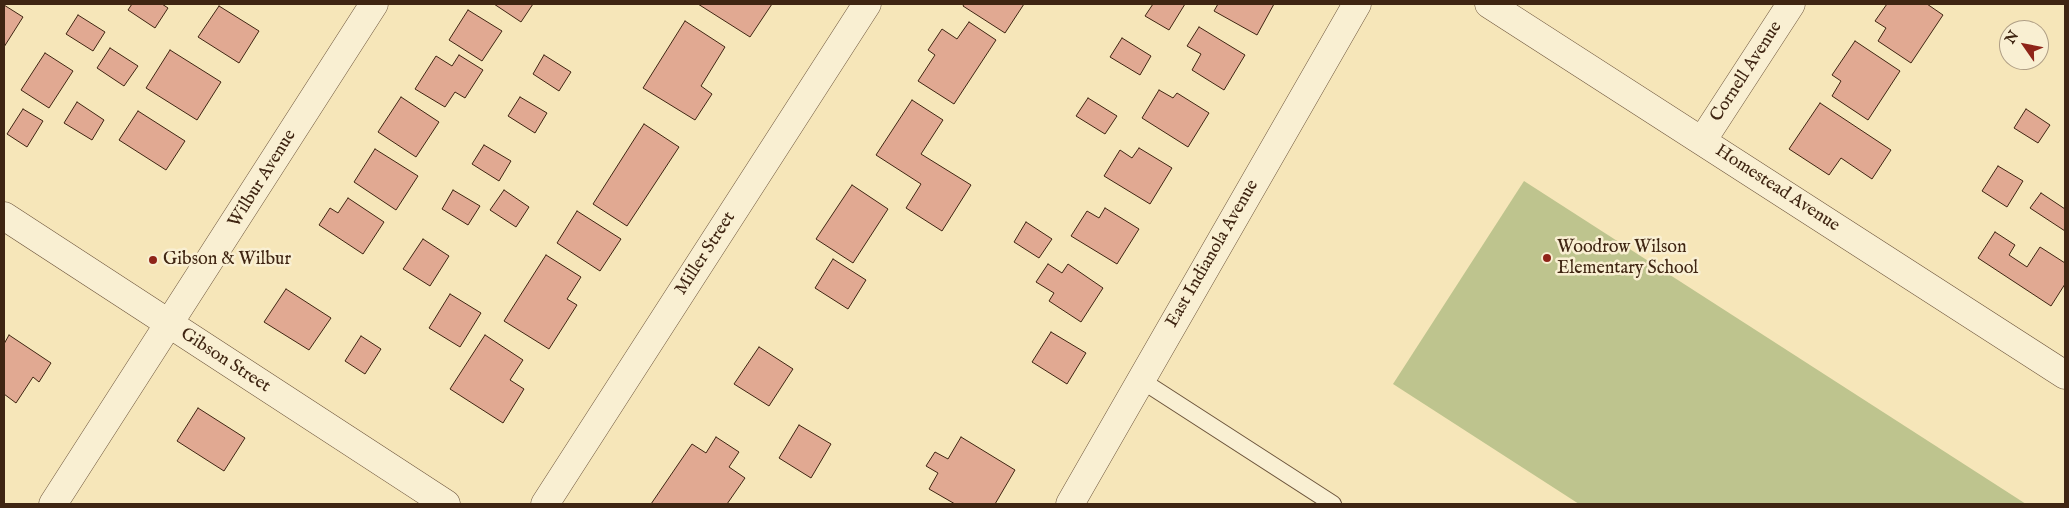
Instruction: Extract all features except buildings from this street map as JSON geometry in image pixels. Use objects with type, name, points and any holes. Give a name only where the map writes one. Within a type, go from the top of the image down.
[{"type":"street","name":"Wilbur Avenue","points":[[53,504],[374,4]]},
{"type":"street","name":"Miller Street","points":[[545,504],[867,4]]},
{"type":"street","name":"East Indianola Avenue","points":[[1070,504],[1357,4]]},
{"type":"street","name":"Homestead Avenue","points":[[1488,4],[2065,375]]},
{"type":"street","name":"Cornell Avenue","points":[[1702,141],[1791,4]]},
{"type":"street","name":"Gibson Street","points":[[4,216],[446,504]]},
{"type":"lane","points":[[1141,380],[1333,504]]},
{"type":"green space","points":[[1524,181],[2026,504],[1579,504],[1393,384]]},
{"type":"place","name":"Woodrow Wilson Elementary School","points":[[1547,258]]},
{"type":"place","name":"Gibson & Wilbur","points":[[153,260]]}]
